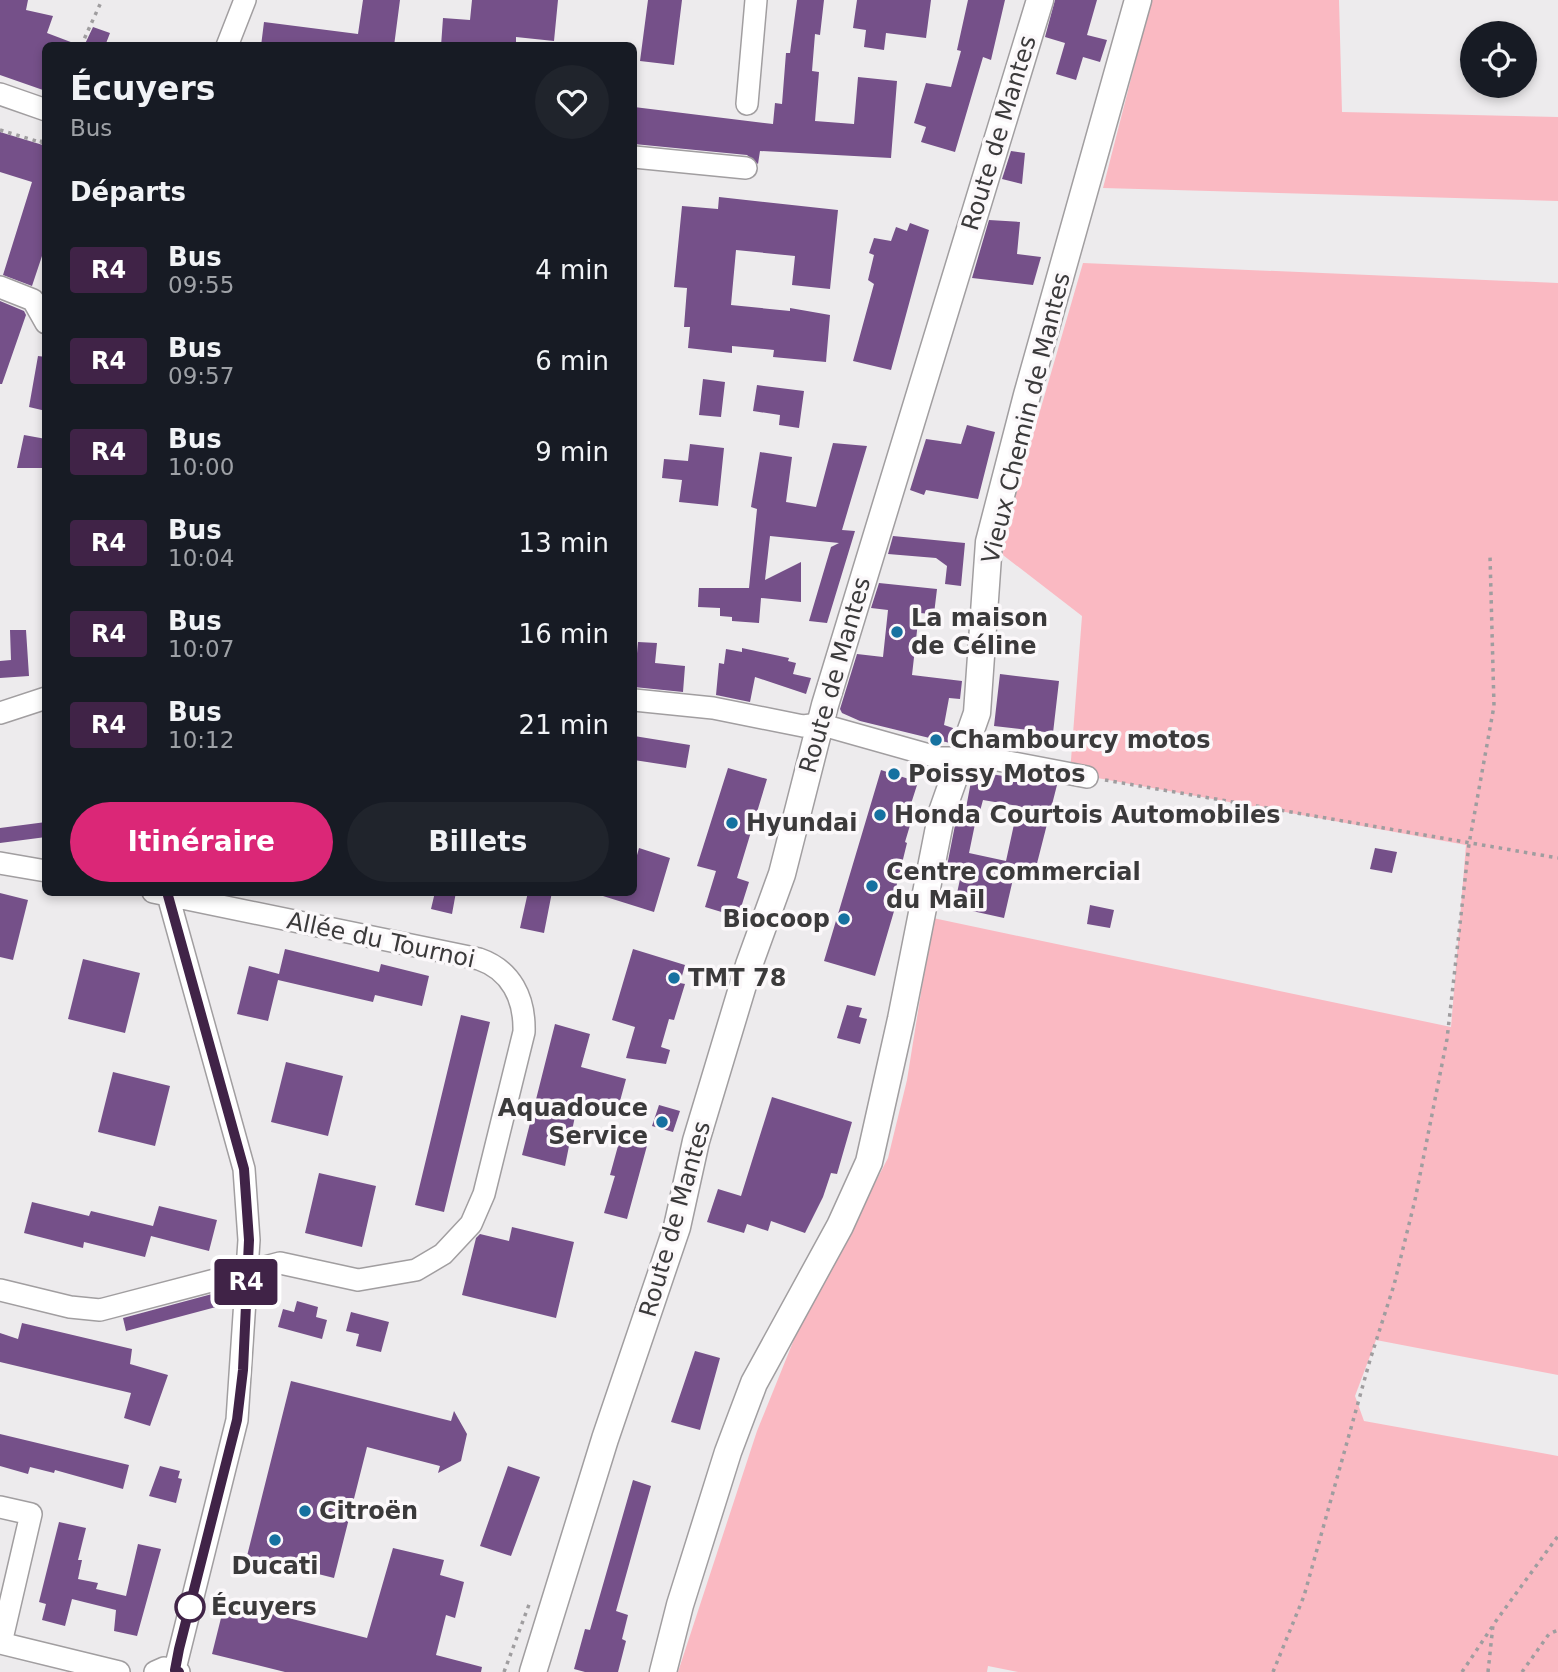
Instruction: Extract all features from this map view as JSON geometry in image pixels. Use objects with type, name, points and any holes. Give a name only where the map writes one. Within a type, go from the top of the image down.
[{"type":"main road","name":"Route de Mantes","points":[[533,1672],[605,1439],[677,1227],[696,1141],[749,965],[782,874],[819,724],[1040,0]]},
{"type":"main road","name":"Vieux Chemin de Mantes","points":[[663,1672],[680,1605],[728,1452],[754,1383],[840,1226],[869,1162],[942,812],[977,713],[989,542],[1030,382],[1138,0]]},
{"type":"street","points":[[229,42],[245,0]]},
{"type":"street","points":[[747,104],[756,0]]},
{"type":"street","points":[[0,94],[42,109]]},
{"type":"street","points":[[637,157],[746,168]]},
{"type":"street","points":[[0,287],[33,300],[42,316]]},
{"type":"street","points":[[0,713],[42,699]]},
{"type":"street","points":[[637,701],[713,708],[803,726],[819,724],[940,758],[962,756],[1087,777]]},
{"type":"street","points":[[0,863],[42,870]]},
{"type":"street","points":[[163,896],[244,1169],[249,1240],[243,1370],[237,1420],[170,1671]]},
{"type":"street","name":"Allée du Tournoi","points":[[0,1290],[70,1307],[100,1310],[280,1263],[365,1280],[415,1270],[443,1254],[471,1224],[484,1194],[524,1032],[525,1012],[506,975],[487,962],[176,896]]},
{"type":"street","points":[[0,1507],[31,1514],[0,1643],[69,1666],[119,1672]]},
{"type":"path","points":[[83,42],[102,0]]},
{"type":"path","points":[[0,130],[42,144]]},
{"type":"path","points":[[1273,1672],[1304,1596],[1370,1360],[1394,1285],[1415,1200],[1447,1039],[1469,844],[1494,706],[1490,556]]},
{"type":"path","points":[[1087,777],[1558,858]]},
{"type":"path","points":[[1462,1672],[1558,1536]]},
{"type":"path","points":[[1488,1672],[1493,1625]]},
{"type":"path","points":[[1522,1672],[1549,1634],[1558,1630]]},
{"type":"shaded area","points":[[1148,0],[1339,0],[1342,112],[1558,117],[1558,201],[1103,188],[1143,32]]},
{"type":"shaded area","points":[[1083,263],[1558,283],[1558,1375],[1376,1340],[1355,1396],[1364,1421],[1558,1456],[1558,1672],[1018,1672],[988,1666],[987,1672],[678,1672],[757,1431],[797,1332],[888,1158],[907,1080],[933,918],[1451,1027],[1466,845],[1070,773],[1082,616],[999,552]]},
{"type":"building","points":[[0,0],[28,0],[26,10],[53,16],[47,33],[71,42],[42,42],[42,90],[0,75]]},
{"type":"building","points":[[363,0],[400,0],[395,42],[262,42],[264,22],[358,34]]},
{"type":"building","points":[[472,0],[558,0],[554,41],[516,37],[516,42],[441,42],[443,18],[470,20]]},
{"type":"building","points":[[648,0],[682,0],[674,65],[640,61]]},
{"type":"building","points":[[797,0],[824,0],[820,35],[815,34],[812,71],[819,72],[815,121],[854,124],[858,77],[897,81],[891,158],[760,151],[758,164],[747,155],[637,144],[637,107],[773,124],[775,103],[782,104],[786,53],[790,53]]},
{"type":"building","points":[[857,0],[931,0],[926,38],[886,33],[884,50],[864,47],[866,30],[853,28]]},
{"type":"building","points":[[968,0],[1005,0],[991,60],[983,57],[955,152],[921,142],[926,127],[914,123],[926,83],[951,87],[961,51],[957,50]]},
{"type":"building","points":[[1055,0],[1097,0],[1087,35],[1107,40],[1100,62],[1083,57],[1076,80],[1056,74],[1065,43],[1045,37]]},
{"type":"building","points":[[93,27],[110,33],[107,42],[86,42]]},
{"type":"building","points":[[0,132],[42,145],[42,256],[32,286],[3,275],[32,182],[0,172]]},
{"type":"building","points":[[1011,151],[1025,153],[1022,184],[1002,179]]},
{"type":"building","points":[[719,197],[838,210],[830,289],[792,285],[795,256],[736,250],[731,305],[790,311],[790,308],[830,315],[826,362],[773,357],[774,350],[732,346],[732,353],[688,348],[690,327],[684,327],[687,288],[674,287],[682,206],[718,209]]},
{"type":"building","points":[[989,220],[1020,222],[1017,254],[1041,257],[1033,285],[972,278]]},
{"type":"building","points":[[910,223],[929,230],[891,370],[853,361],[874,284],[868,280],[874,255],[869,253],[874,238],[891,241],[896,227],[907,231]]},
{"type":"building","points":[[0,301],[24,311],[26,315],[2,384],[0,384]]},
{"type":"building","points":[[38,356],[42,356],[42,410],[29,407]]},
{"type":"building","points":[[703,379],[725,382],[721,417],[699,415]]},
{"type":"building","points":[[757,385],[804,391],[799,428],[779,425],[780,415],[753,411]]},
{"type":"building","points":[[967,425],[995,432],[978,499],[926,490],[924,495],[910,490],[926,439],[961,444]]},
{"type":"building","points":[[24,435],[42,438],[42,468],[17,468]]},
{"type":"building","points":[[833,443],[867,446],[842,530],[855,531],[827,623],[809,621],[831,547],[839,543],[770,536],[765,580],[801,562],[801,602],[761,598],[759,623],[732,621],[732,617],[720,616],[720,608],[698,607],[699,588],[749,588],[757,509],[751,507],[760,452],[792,457],[786,502],[816,507]]},
{"type":"building","points":[[690,444],[724,448],[718,506],[679,502],[682,480],[662,478],[664,459],[688,461]]},
{"type":"building","points":[[893,536],[965,543],[961,586],[945,584],[947,566],[936,558],[888,554]]},
{"type":"building","points":[[879,583],[937,589],[934,614],[919,613],[912,675],[962,681],[960,699],[949,698],[944,725],[953,728],[950,743],[860,721],[842,713],[840,709],[857,654],[883,657],[888,610],[871,608]]},
{"type":"building","points":[[10,630],[26,630],[29,676],[0,678],[0,661],[11,660]]},
{"type":"building","points":[[638,642],[657,643],[655,663],[685,666],[683,692],[637,687]]},
{"type":"building","points":[[742,648],[789,658],[788,661],[796,663],[793,674],[811,678],[806,694],[755,677],[750,702],[716,695],[719,663],[724,664],[726,649],[742,652]]},
{"type":"building","points":[[1000,674],[1059,681],[1053,733],[994,726]]},
{"type":"building","points":[[637,736],[690,745],[686,768],[637,760]]},
{"type":"building","name":"Hyundai","points":[[728,768],[767,779],[737,878],[749,882],[738,917],[705,907],[716,871],[697,866]]},
{"type":"building","name":"Centre commercial du Mail","points":[[881,770],[918,782],[909,810],[914,812],[893,900],[897,901],[875,976],[824,961]]},
{"type":"building","points":[[973,771],[1057,785],[1032,883],[1013,879],[1004,918],[954,907],[962,870],[947,866],[956,820],[975,824],[969,853],[1006,861],[1018,806],[983,800],[980,811],[966,808]]},
{"type":"building","points":[[42,823],[42,838],[0,843],[0,828]]},
{"type":"building","points":[[639,848],[670,858],[654,912],[603,896],[637,896]]},
{"type":"building","points":[[1375,848],[1397,852],[1392,873],[1370,869]]},
{"type":"building","points":[[0,893],[28,900],[13,960],[0,957]]},
{"type":"building","points":[[434,896],[455,896],[452,914],[431,909]]},
{"type":"building","points":[[527,896],[551,896],[544,933],[520,928]]},
{"type":"building","points":[[1090,905],[1114,910],[1110,928],[1087,924]]},
{"type":"building","points":[[285,949],[379,972],[381,964],[429,976],[422,1006],[375,995],[373,1002],[278,980],[268,1021],[237,1014],[249,966],[279,974]]},
{"type":"building","points":[[633,949],[685,965],[680,983],[685,984],[674,1020],[669,1019],[661,1047],[670,1050],[666,1064],[626,1058],[635,1027],[612,1020]]},
{"type":"building","points":[[83,959],[140,973],[125,1033],[68,1019]]},
{"type":"building","points":[[847,1005],[862,1008],[859,1017],[867,1019],[860,1044],[837,1038]]},
{"type":"building","points":[[461,1015],[490,1022],[444,1212],[415,1205]]},
{"type":"building","points":[[555,1024],[590,1034],[581,1067],[626,1079],[617,1112],[578,1101],[565,1166],[522,1155]]},
{"type":"building","points":[[286,1062],[343,1076],[328,1136],[271,1122]]},
{"type":"building","points":[[113,1072],[170,1086],[155,1146],[98,1132]]},
{"type":"building","points":[[772,1097],[852,1122],[837,1174],[831,1173],[823,1197],[805,1233],[771,1221],[768,1231],[747,1224],[744,1233],[707,1222],[718,1189],[741,1196]]},
{"type":"building","points":[[659,1105],[680,1111],[673,1132],[652,1126]]},
{"type":"building","points":[[621,1135],[648,1142],[627,1219],[604,1213],[615,1176],[610,1175]]},
{"type":"building","points":[[319,1173],[376,1186],[362,1247],[305,1233]]},
{"type":"building","points":[[32,1202],[89,1216],[91,1211],[153,1226],[159,1206],[217,1220],[209,1251],[151,1236],[145,1257],[84,1242],[83,1248],[24,1233]]},
{"type":"building","points":[[512,1227],[574,1242],[556,1318],[462,1295],[476,1238],[480,1234],[509,1241]]},
{"type":"building","points":[[212,1294],[216,1307],[126,1331],[123,1318]]},
{"type":"building","points":[[297,1301],[318,1307],[316,1317],[327,1320],[322,1339],[278,1327],[283,1309],[294,1312]]},
{"type":"building","points":[[351,1312],[389,1322],[381,1352],[356,1346],[359,1334],[346,1331]]},
{"type":"building","points":[[22,1323],[132,1349],[130,1364],[168,1375],[150,1426],[124,1418],[131,1393],[0,1362],[0,1333],[18,1339]]},
{"type":"building","points":[[695,1351],[720,1358],[700,1430],[671,1422]]},
{"type":"building","name":"Citroën","points":[[291,1381],[451,1421],[454,1411],[467,1434],[461,1461],[438,1473],[440,1466],[367,1447],[334,1578],[247,1556]]},
{"type":"building","points":[[0,1434],[129,1465],[123,1489],[55,1470],[54,1473],[30,1467],[28,1474],[0,1466]]},
{"type":"building","points":[[160,1466],[180,1471],[178,1478],[182,1479],[176,1503],[149,1496]]},
{"type":"building","points":[[508,1466],[540,1477],[511,1556],[480,1546]]},
{"type":"building","points":[[633,1480],[651,1486],[616,1611],[628,1615],[622,1639],[626,1641],[618,1672],[585,1672],[574,1669],[585,1629],[590,1630]]},
{"type":"building","points":[[59,1522],[86,1528],[78,1560],[82,1560],[78,1579],[98,1583],[96,1589],[126,1596],[138,1544],[161,1549],[137,1636],[114,1631],[116,1610],[72,1599],[65,1626],[42,1620],[46,1604],[39,1602]]},
{"type":"building","points":[[393,1548],[444,1560],[440,1575],[464,1582],[455,1618],[446,1615],[436,1655],[482,1667],[481,1672],[285,1672],[212,1654],[225,1602],[367,1638]]},
{"type":"bus line","name":"R4","points":[[168,896],[244,1169],[249,1240],[243,1370],[237,1420],[179,1649],[175,1670],[179,1672]]},
{"type":"place","name":"La maison de Céline","points":[[897,632]]},
{"type":"place","name":"Chambourcy motos","points":[[936,740]]},
{"type":"place","name":"Poissy Motos","points":[[894,774]]},
{"type":"place","name":"Honda Courtois Automobiles","points":[[880,815]]},
{"type":"place","name":"Hyundai","points":[[732,823]]},
{"type":"place","name":"Centre commercial du Mail","points":[[872,886]]},
{"type":"place","name":"Biocoop","points":[[844,919]]},
{"type":"place","name":"TMT 78","points":[[674,978]]},
{"type":"place","name":"Aquadouce Service","points":[[662,1122]]},
{"type":"place","name":"Citroën","points":[[305,1511]]},
{"type":"place","name":"Ducati","points":[[275,1540]]},
{"type":"place","name":"Écuyers","points":[[190,1607]]}]
